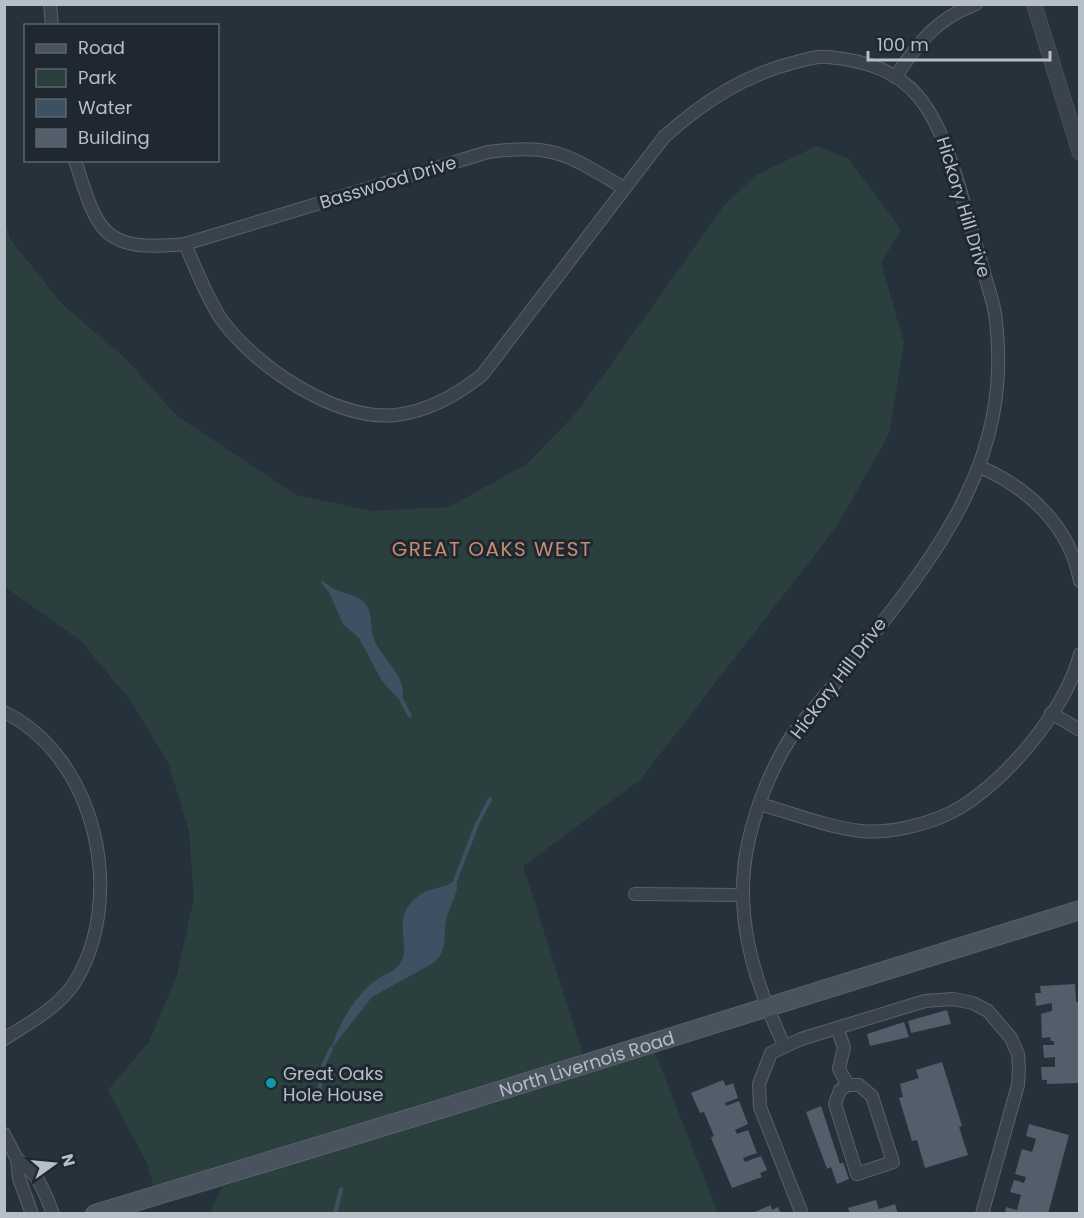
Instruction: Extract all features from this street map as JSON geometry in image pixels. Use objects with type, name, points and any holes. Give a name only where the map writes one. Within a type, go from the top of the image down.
[{"type":"main road","name":"North Livernois Road","points":[[95,1214],[1080,910]]},
{"type":"street","points":[[50,4],[52,24]]},
{"type":"street","points":[[895,77],[927,33],[949,16],[976,4]]},
{"type":"street","points":[[1034,4],[1080,153]]},
{"type":"street","name":"Hickory Hill Drive","points":[[185,244],[221,318],[249,351],[266,366],[332,403],[364,413],[395,415],[428,407],[459,394],[482,375],[664,137],[696,108],[722,91],[770,68],[820,56],[851,59],[895,77],[911,87],[939,126],[968,213],[996,318],[999,364],[996,395],[980,467],[950,530],[847,668],[793,735],[759,804],[748,839],[741,895],[752,966],[766,1006],[784,1045]]},
{"type":"street","name":"Basswood Drive","points":[[76,162],[95,220],[112,237],[126,244],[146,248],[185,244],[488,152],[518,148],[551,149],[574,159],[624,188]]},
{"type":"street","points":[[980,467],[1025,492],[1046,513],[1071,548],[1080,581]]},
{"type":"street","points":[[759,804],[862,831],[912,826],[949,814],[998,779],[1051,713],[1075,672],[1080,654]]},
{"type":"street","points":[[4,712],[18,719],[49,744],[72,778],[87,813],[98,853],[99,886],[98,916],[88,955],[72,986],[38,1018],[4,1038]]},
{"type":"street","points":[[1051,713],[1080,730]]},
{"type":"street","points":[[635,894],[741,895]]},
{"type":"street","points":[[802,1214],[763,1115],[759,1095],[764,1068],[771,1053],[784,1045],[926,1001],[953,999],[988,1011],[1002,1024],[1018,1054],[1018,1085],[982,1214]]},
{"type":"street","points":[[837,1028],[844,1047],[839,1069],[848,1085]]},
{"type":"street","points":[[848,1085],[859,1085],[872,1096],[893,1162],[857,1174],[835,1104],[840,1090],[848,1085]]},
{"type":"street","points":[[4,1134],[17,1159],[19,1178],[32,1214]]},
{"type":"street","points":[[17,1159],[31,1168],[42,1184],[53,1214]]},
{"type":"green space","points":[[817,146],[849,159],[901,230],[881,263],[904,343],[889,434],[837,526],[640,780],[523,866],[588,1070],[654,1050],[718,1213],[210,1213],[222,1187],[159,1205],[147,1163],[108,1090],[149,1042],[177,975],[194,898],[189,831],[168,762],[130,700],[80,640],[5,587],[4,216],[10,239],[62,304],[125,358],[177,416],[296,495],[372,511],[449,507],[527,464],[578,411],[723,207],[756,175]]},
{"type":"water","points":[[321,582],[333,588],[360,599],[367,606],[375,642],[401,681],[403,695],[398,698],[382,681],[359,638],[343,624],[330,594]]},
{"type":"water","points":[[451,883],[457,884],[457,888],[447,917],[442,952],[439,957],[435,962],[372,997],[331,1049],[342,1022],[358,997],[372,983],[399,965],[404,949],[403,922],[405,912],[411,903],[425,892]]},
{"type":"building","points":[[1075,984],[1076,1002],[1080,1002],[1080,1083],[1047,1084],[1047,1080],[1042,1080],[1041,1067],[1055,1067],[1055,1057],[1044,1058],[1043,1045],[1054,1045],[1054,1041],[1051,1041],[1050,1037],[1042,1038],[1041,1014],[1052,1011],[1052,1003],[1036,1006],[1035,993],[1041,993],[1040,986]]},
{"type":"building","points":[[947,1010],[951,1024],[911,1033],[908,1021]]},
{"type":"building","points":[[904,1022],[909,1037],[870,1046],[867,1034]]},
{"type":"building","points":[[942,1062],[962,1126],[959,1127],[968,1155],[925,1168],[917,1140],[912,1141],[899,1098],[903,1097],[900,1084],[919,1078],[916,1070]]},
{"type":"building","name":"Great Oaks Hole House","points":[[266,1077],[277,1078],[276,1088],[266,1087]]},
{"type":"building","points":[[723,1080],[726,1086],[733,1083],[738,1098],[725,1103],[726,1106],[739,1101],[748,1124],[735,1130],[737,1134],[748,1130],[757,1153],[743,1158],[745,1162],[761,1156],[767,1170],[760,1173],[762,1177],[732,1188],[711,1138],[714,1136],[704,1112],[700,1113],[691,1093]]},
{"type":"building","points":[[821,1106],[840,1164],[843,1162],[849,1179],[837,1184],[831,1167],[827,1169],[806,1112]]},
{"type":"building","points":[[1029,1124],[1069,1135],[1048,1214],[1005,1214],[1006,1207],[1017,1210],[1021,1195],[1010,1192],[1014,1180],[1024,1183],[1026,1177],[1015,1174],[1022,1149],[1032,1152],[1036,1139],[1026,1136]]},
{"type":"building","points":[[876,1200],[879,1209],[895,1204],[898,1214],[850,1214],[848,1208]]},
{"type":"building","points":[[771,1205],[772,1210],[778,1207],[781,1214],[750,1214]]},
{"type":"waterway","points":[[400,697],[410,716]]},
{"type":"waterway","points":[[454,884],[477,824],[490,799]]},
{"type":"waterway","points":[[318,1102],[323,1066],[331,1049]]},
{"type":"waterway","points":[[335,1214],[341,1189]]},
{"type":"place","name":"Great Oaks Hole House","points":[[271,1083]]},
{"type":"district","name":"GREAT OAKS WEST","points":[[492,549]]}]
